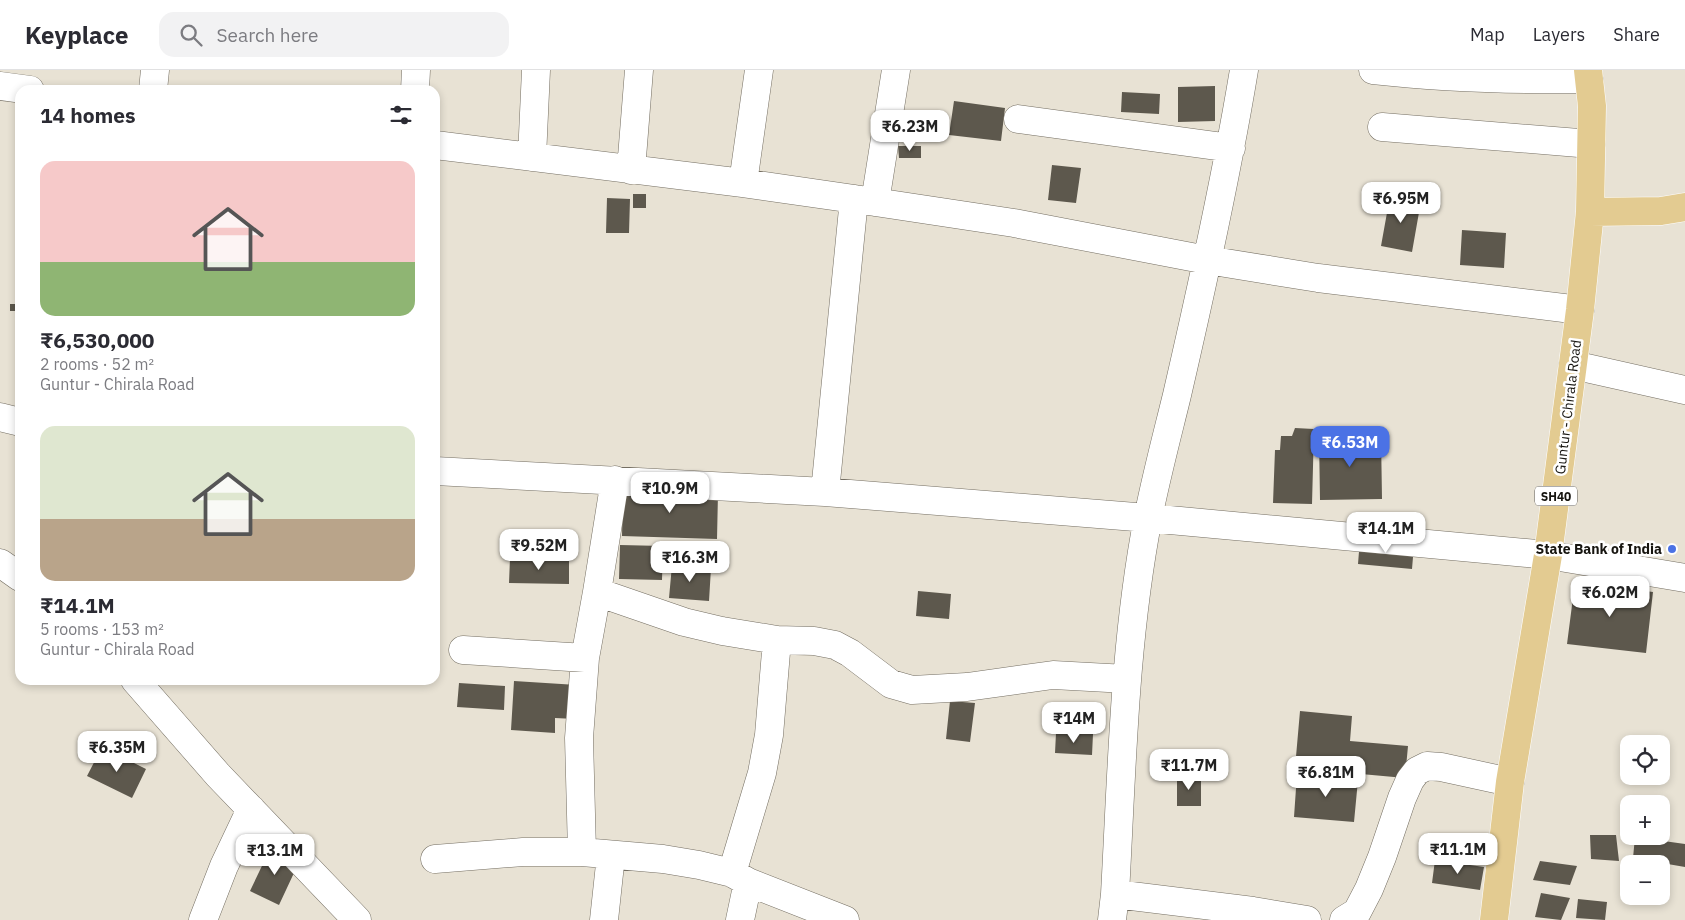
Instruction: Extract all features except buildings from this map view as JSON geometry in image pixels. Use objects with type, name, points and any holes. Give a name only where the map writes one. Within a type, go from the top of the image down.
[{"type":"main road","name":"Guntur - Chirala Road","points":[[1494,920],[1510,782],[1548,555],[1580,310],[1590,212],[1592,106],[1588,74]]},
{"type":"main road","points":[[1590,212],[1661,210],[1685,207]]},
{"type":"street","points":[[154,85],[155,70]]},
{"type":"street","points":[[415,85],[416,70]]},
{"type":"street","points":[[532,157],[536,70]]},
{"type":"street","points":[[631,170],[639,70]]},
{"type":"street","points":[[743,183],[759,70]]},
{"type":"street","points":[[826,492],[864,201],[896,70]]},
{"type":"street","points":[[1244,70],[1231,148],[1148,518],[1138,582],[1127,678],[1113,907],[1254,910],[1307,920]]},
{"type":"street","points":[[1373,70],[1448,77],[1522,80],[1588,74]]},
{"type":"street","points":[[0,94],[0,86],[15,88]]},
{"type":"street","points":[[1018,119],[1231,148]]},
{"type":"street","points":[[1382,127],[1591,144]]},
{"type":"street","points":[[440,146],[743,183],[1014,223],[1207,260],[1318,278],[1580,310]]},
{"type":"street","points":[[1573,365],[1685,390]]},
{"type":"street","points":[[0,417],[15,421]]},
{"type":"street","points":[[440,471],[826,492],[1148,518],[1548,555],[1685,578]]},
{"type":"street","points":[[582,852],[579,738],[585,658],[615,480]]},
{"type":"street","points":[[0,563],[15,574]]},
{"type":"street","points":[[597,592],[684,622],[722,631],[778,640],[814,641],[835,645],[850,653],[891,684],[912,690],[967,687],[1053,676],[1127,678]]},
{"type":"street","points":[[740,920],[740,878],[769,735],[778,640]]},
{"type":"street","points":[[463,650],[585,658]]},
{"type":"street","points":[[139,685],[218,775],[357,920]]},
{"type":"street","points":[[1344,920],[1357,912],[1369,889],[1402,798],[1410,780],[1417,771],[1427,766],[1441,767],[1510,782]]},
{"type":"street","points":[[203,920],[224,866],[251,809]]},
{"type":"street","points":[[435,859],[523,852],[582,852],[663,859],[699,865],[740,878],[845,920]]},
{"type":"street","points":[[604,920],[611,855]]},
{"type":"place","name":"State Bank of India","points":[[1672,549]]}]
